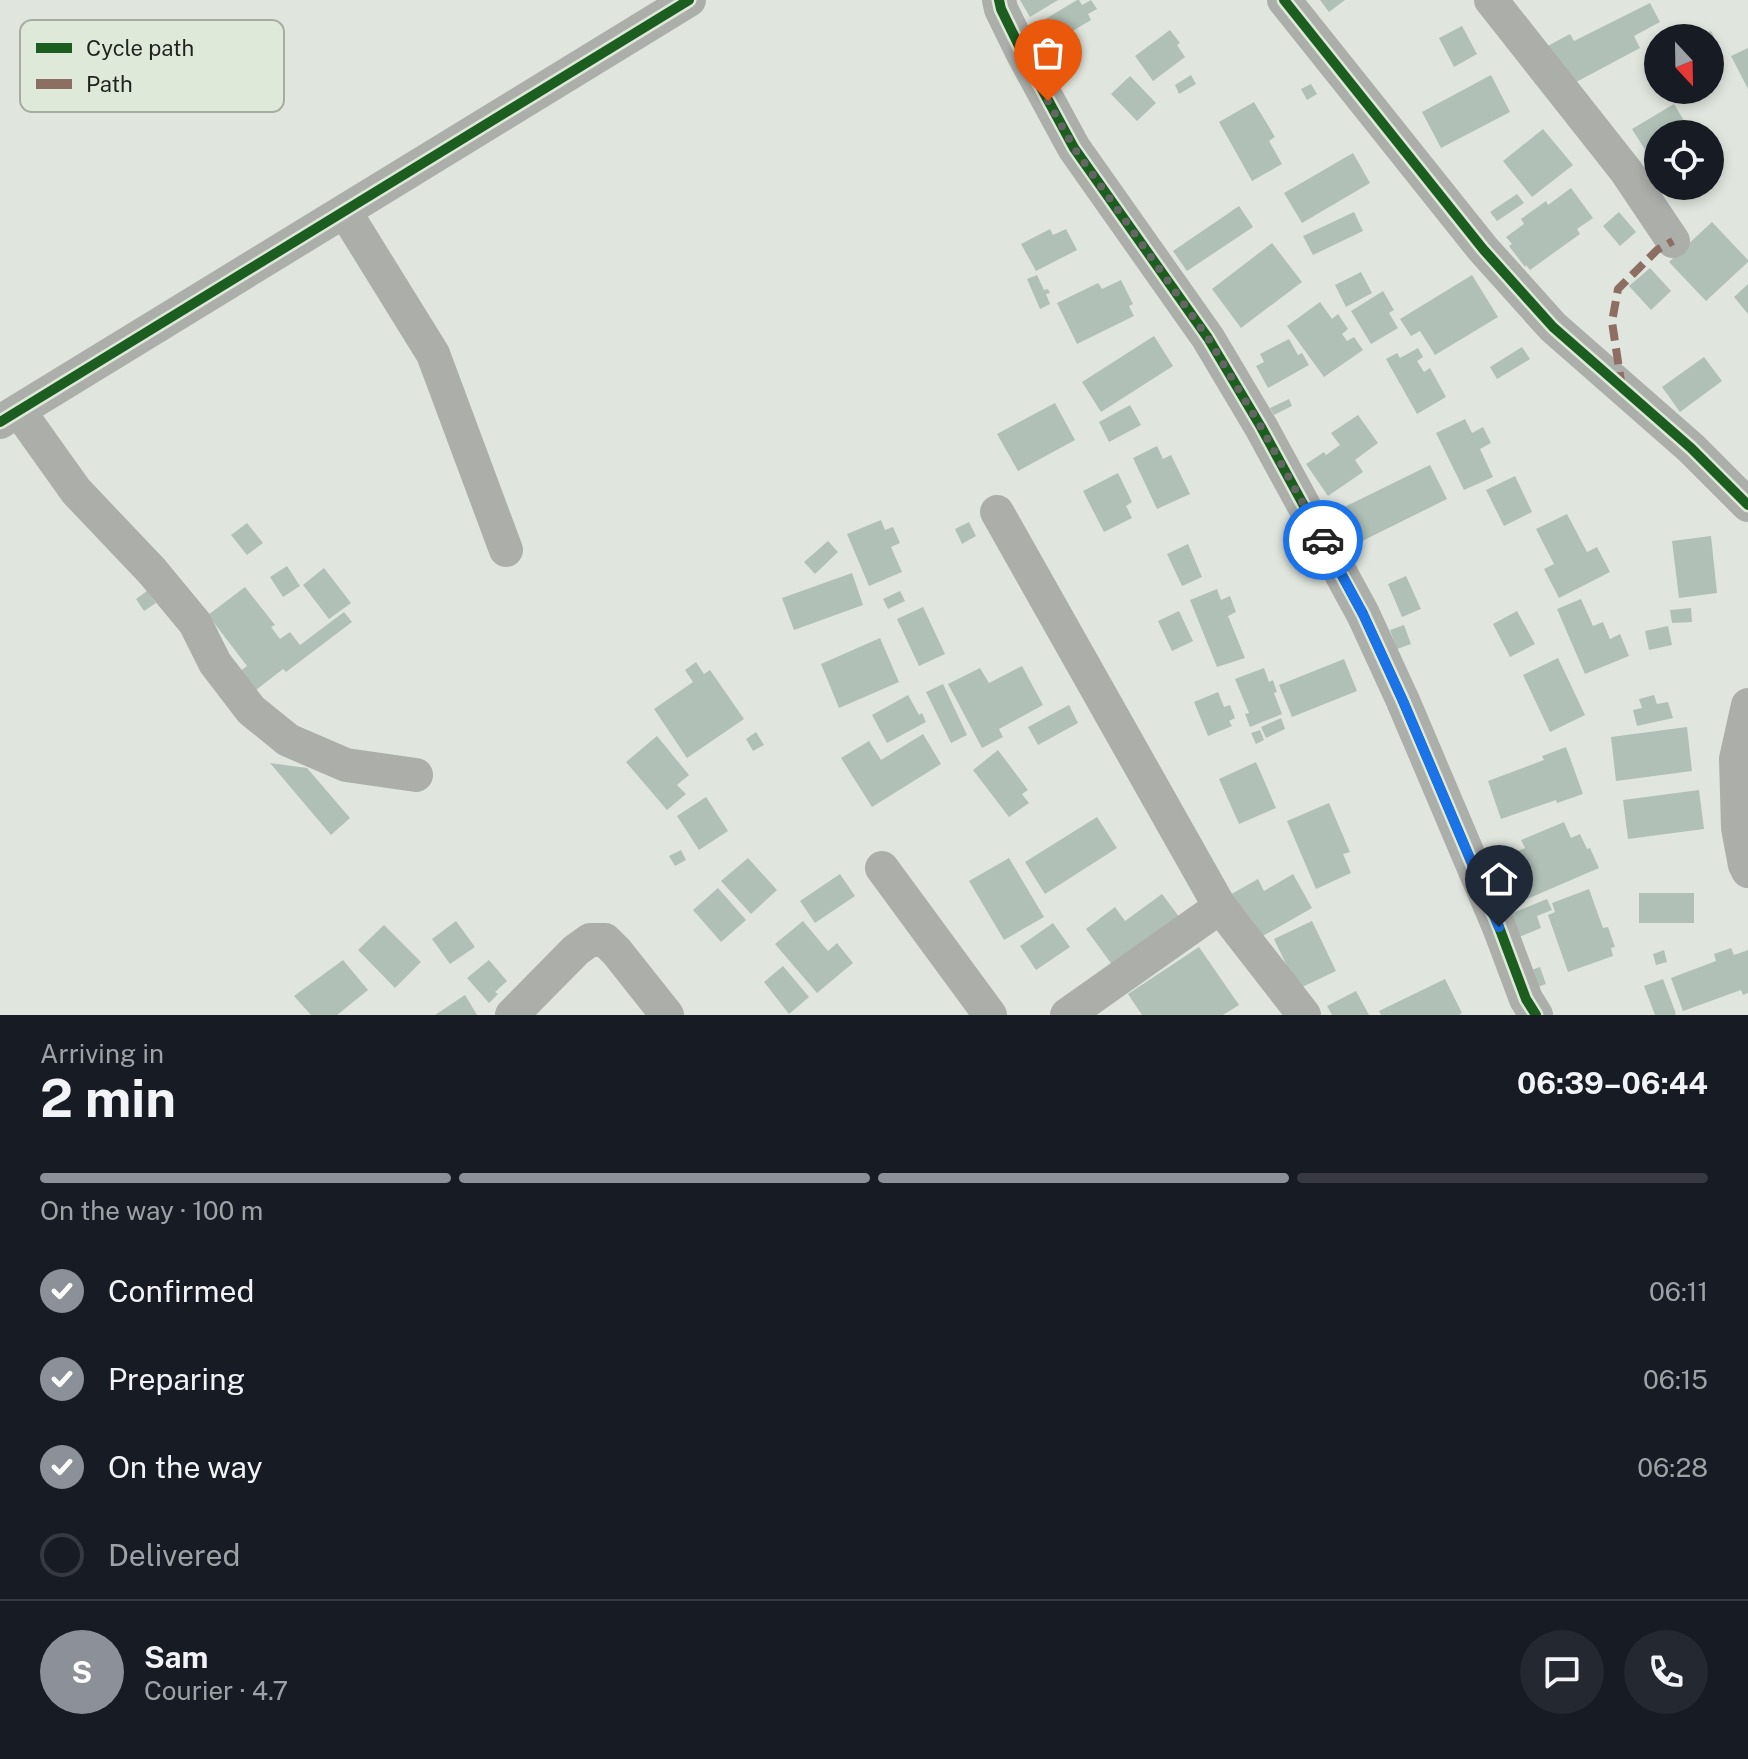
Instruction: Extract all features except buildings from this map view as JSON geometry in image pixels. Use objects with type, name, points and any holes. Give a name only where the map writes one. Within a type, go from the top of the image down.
[{"type":"street","points":[[416,775],[346,765],[288,740],[251,710],[215,663],[195,623],[152,571],[9,417],[689,0]]},
{"type":"street","points":[[999,0],[1023,54],[1074,148],[1208,338],[1261,427],[1363,614],[1493,912],[1526,999],[1536,1015]]},
{"type":"street","points":[[1284,0],[1483,249],[1553,327],[1691,448],[1748,505]]},
{"type":"street","points":[[1491,0],[1626,171],[1673,241]]},
{"type":"street","points":[[345,212],[433,354],[506,550]]},
{"type":"street","points":[[997,512],[1220,907],[1304,1015]]},
{"type":"street","points":[[1748,705],[1736,759],[1738,828],[1748,871]]},
{"type":"street","points":[[882,868],[990,1015]]},
{"type":"street","points":[[1067,1015],[1220,907]]},
{"type":"street","points":[[512,1015],[576,950],[590,940],[605,940],[667,1015]]},
{"type":"marked path","points":[[1622,388],[1612,322],[1618,289],[1657,250],[1673,241]]},
{"type":"cycle path","points":[[0,422],[689,0]]},
{"type":"cycle path","points":[[999,0],[1023,54],[1074,148],[1208,338],[1261,427],[1363,614],[1499,927],[1526,999],[1536,1015]]},
{"type":"cycle path","points":[[1284,0],[1483,249],[1553,327],[1691,448],[1748,505]]},
{"type":"way so far","points":[[1048,101],[1074,148],[1208,338],[1323,540]]},
{"type":"route","points":[[1323,540],[1363,614],[1403,701],[1499,927]]}]
